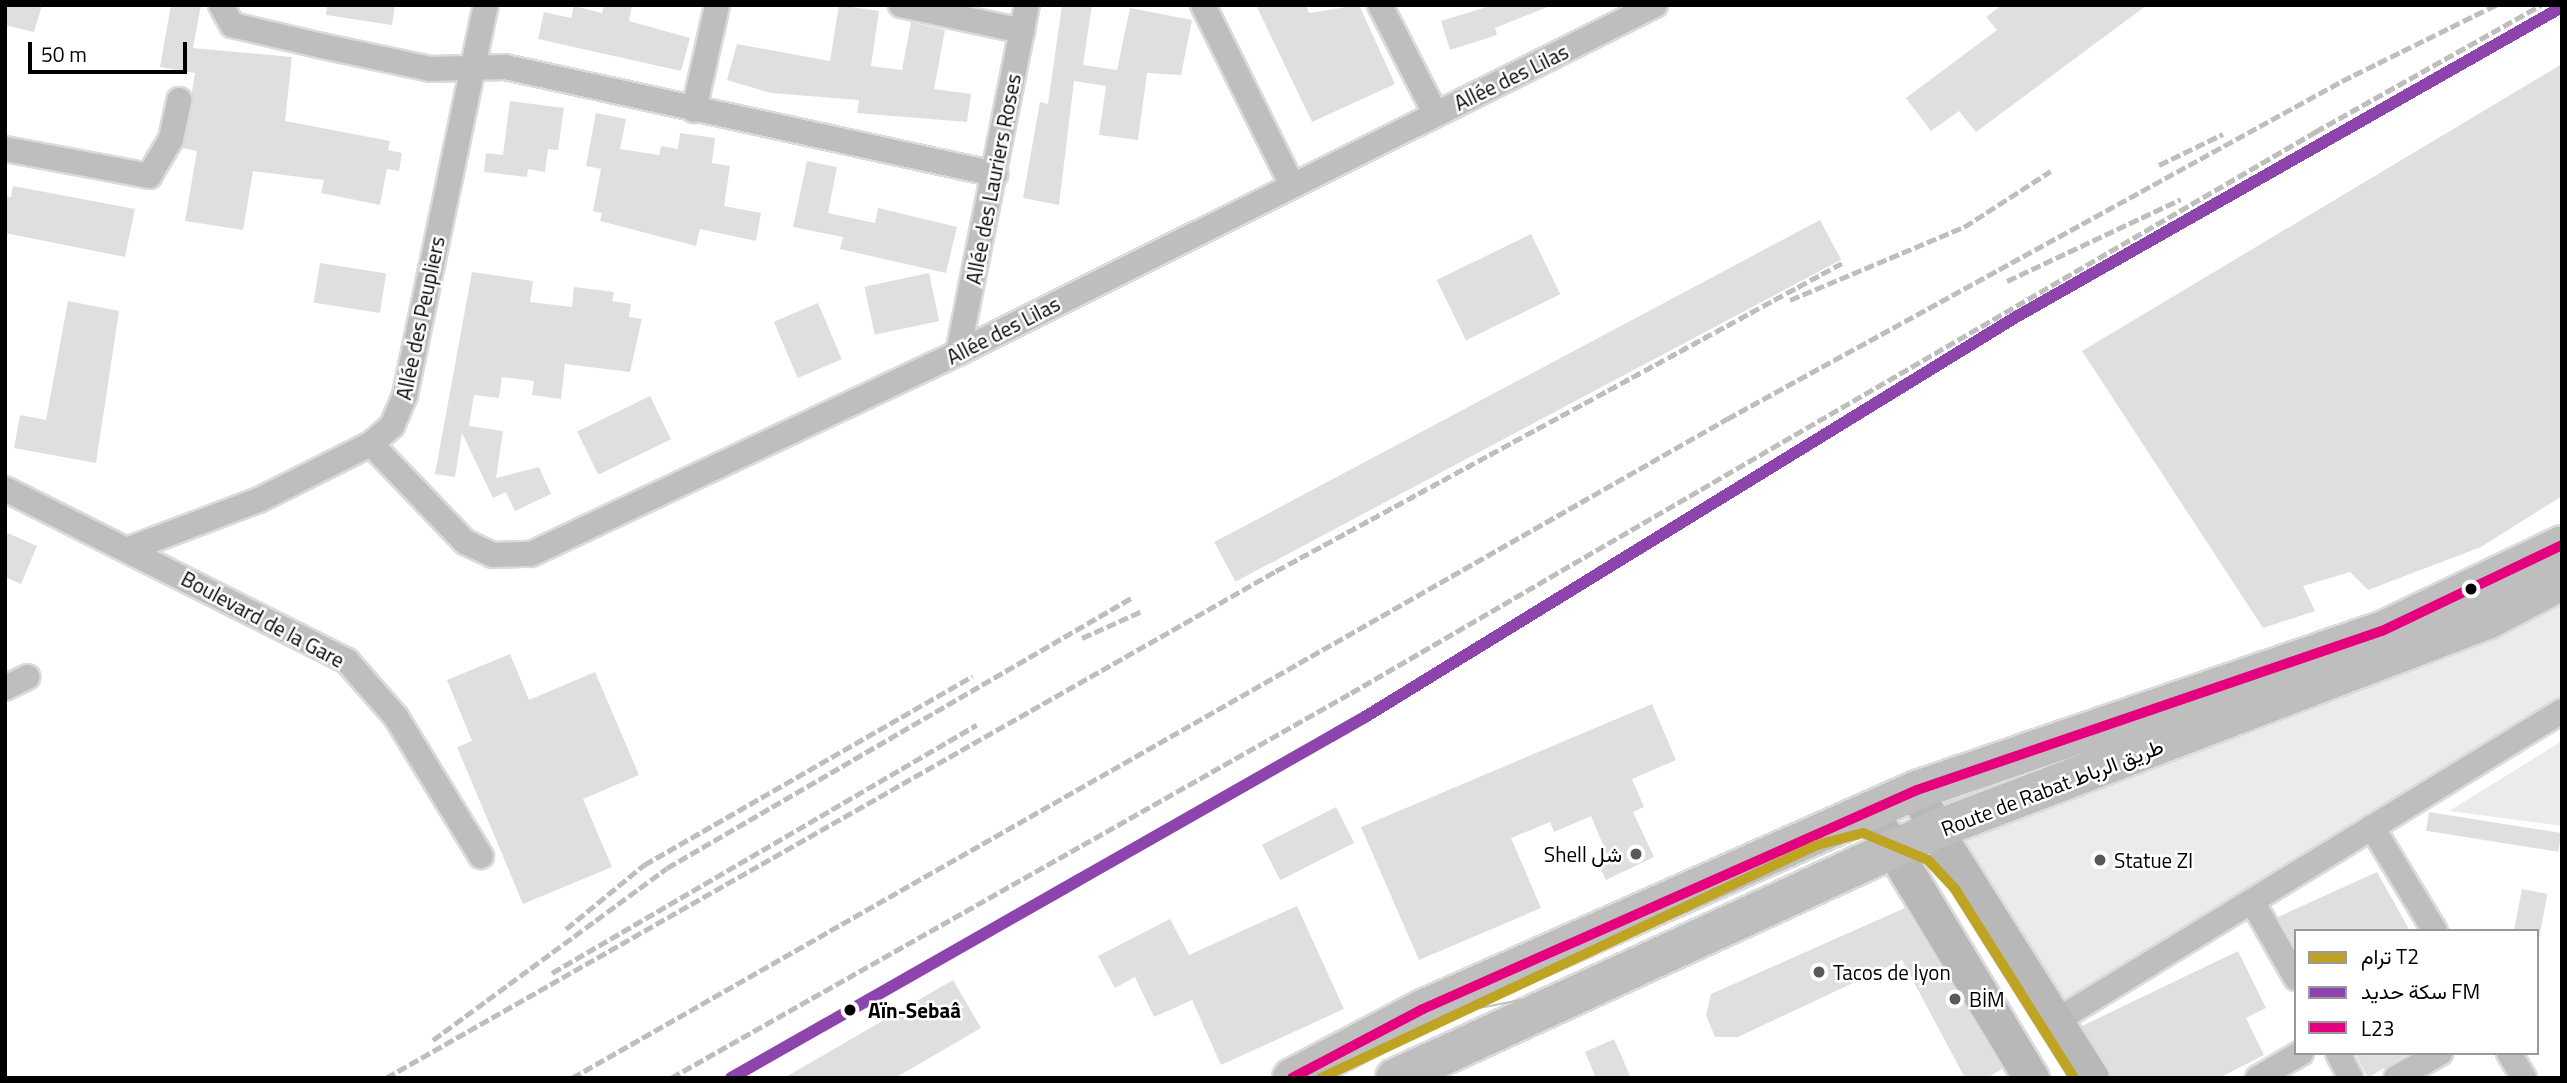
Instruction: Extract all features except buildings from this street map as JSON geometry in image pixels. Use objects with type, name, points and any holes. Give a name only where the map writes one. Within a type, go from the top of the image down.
[{"type":"main road","name":"Route de Rabat طريق الرباط","points":[[1292,1078],[1423,1009],[1917,790],[2382,631],[2562,545]]},
{"type":"main road","name":"Route de Rabat طريق الرباط","points":[[1395,1078],[1935,830],[2487,620],[2562,581]]},
{"type":"street","points":[[221,5],[227,21],[242,28],[431,69],[505,67],[995,174]]},
{"type":"street","name":"Allée des Peupliers","points":[[129,550],[216,520],[372,444],[392,426],[405,395],[486,5]]},
{"type":"street","points":[[694,110],[716,5]]},
{"type":"street","points":[[901,5],[1022,32]]},
{"type":"street","name":"Allée des Lauriers Roses","points":[[958,353],[1027,5]]},
{"type":"street","points":[[1203,5],[1292,185]]},
{"type":"street","points":[[1380,5],[1435,113]]},
{"type":"street","name":"Allée des Lilas","points":[[372,444],[465,542],[493,555],[531,554],[958,353],[1655,5]]},
{"type":"street","points":[[5,149],[149,176],[172,139],[179,100]]},
{"type":"street","name":"Boulevard de la Gare","points":[[5,489],[347,661],[396,717],[481,856]]},
{"type":"street","points":[[5,688],[28,677]]},
{"type":"street","points":[[2056,1021],[2562,711]]},
{"type":"street","points":[[1917,790],[1935,830],[2091,1078]]},
{"type":"street","points":[[1870,811],[2031,1078]]},
{"type":"street","points":[[2372,827],[2434,929]]},
{"type":"street","points":[[2252,901],[2294,974]]},
{"type":"street","points":[[2258,1078],[2298,1055]]},
{"type":"street","points":[[2339,1055],[2351,1078]]},
{"type":"street","points":[[2396,1078],[2436,1055]]},
{"type":"street","points":[[2510,1055],[2524,1078]]},
{"type":"shaded area","points":[[2562,597],[2562,720],[2055,1018],[1946,832],[2341,698],[2494,634]]},
{"type":"shaded area","points":[[2562,741],[2562,826],[2449,811]]},
{"type":"tram line","name":"T2","points":[[1321,1078],[1817,845],[1863,833],[1928,860],[1955,889],[2074,1078]]},
{"type":"tram line","points":[[1459,1012],[1520,1000]]},
{"type":"railway","points":[[572,1078],[1727,419],[2342,81],[2496,5]]},
{"type":"railway","points":[[2315,132],[2541,5]]},
{"type":"railway","points":[[2530,23],[2562,6]]},
{"type":"railway","points":[[671,1078],[1351,693],[2322,128]]},
{"type":"railway","points":[[2159,165],[2223,134]]},
{"type":"railway","points":[[1790,300],[1964,227],[2051,171]]},
{"type":"railway","points":[[2007,281],[2181,199]]},
{"type":"railway","points":[[386,1078],[1276,571],[1842,263]]},
{"type":"railway","points":[[433,1040],[667,868],[1133,597]]},
{"type":"railway","points":[[1082,638],[1142,611]]},
{"type":"railway","points":[[566,929],[644,865],[973,676]]},
{"type":"railway","points":[[552,973],[977,725]]},
{"type":"rail line","name":"FM","points":[[731,1078],[1365,717],[2016,317],[2562,7]]},
{"type":"transit line","name":"L23","points":[[1292,1078],[1423,1009],[1917,790],[2382,631],[2562,545]]},
{"type":"place","name":"Shell شل","points":[[1636,854]]},
{"type":"place","name":"Statue ZI","points":[[2100,860]]},
{"type":"place","name":"Tacos de lyon","points":[[1819,972]]},
{"type":"place","name":"BİM","points":[[1955,999]]},
{"type":"place","name":"Aïn-Sebaâ","points":[[850,1010]]}]
